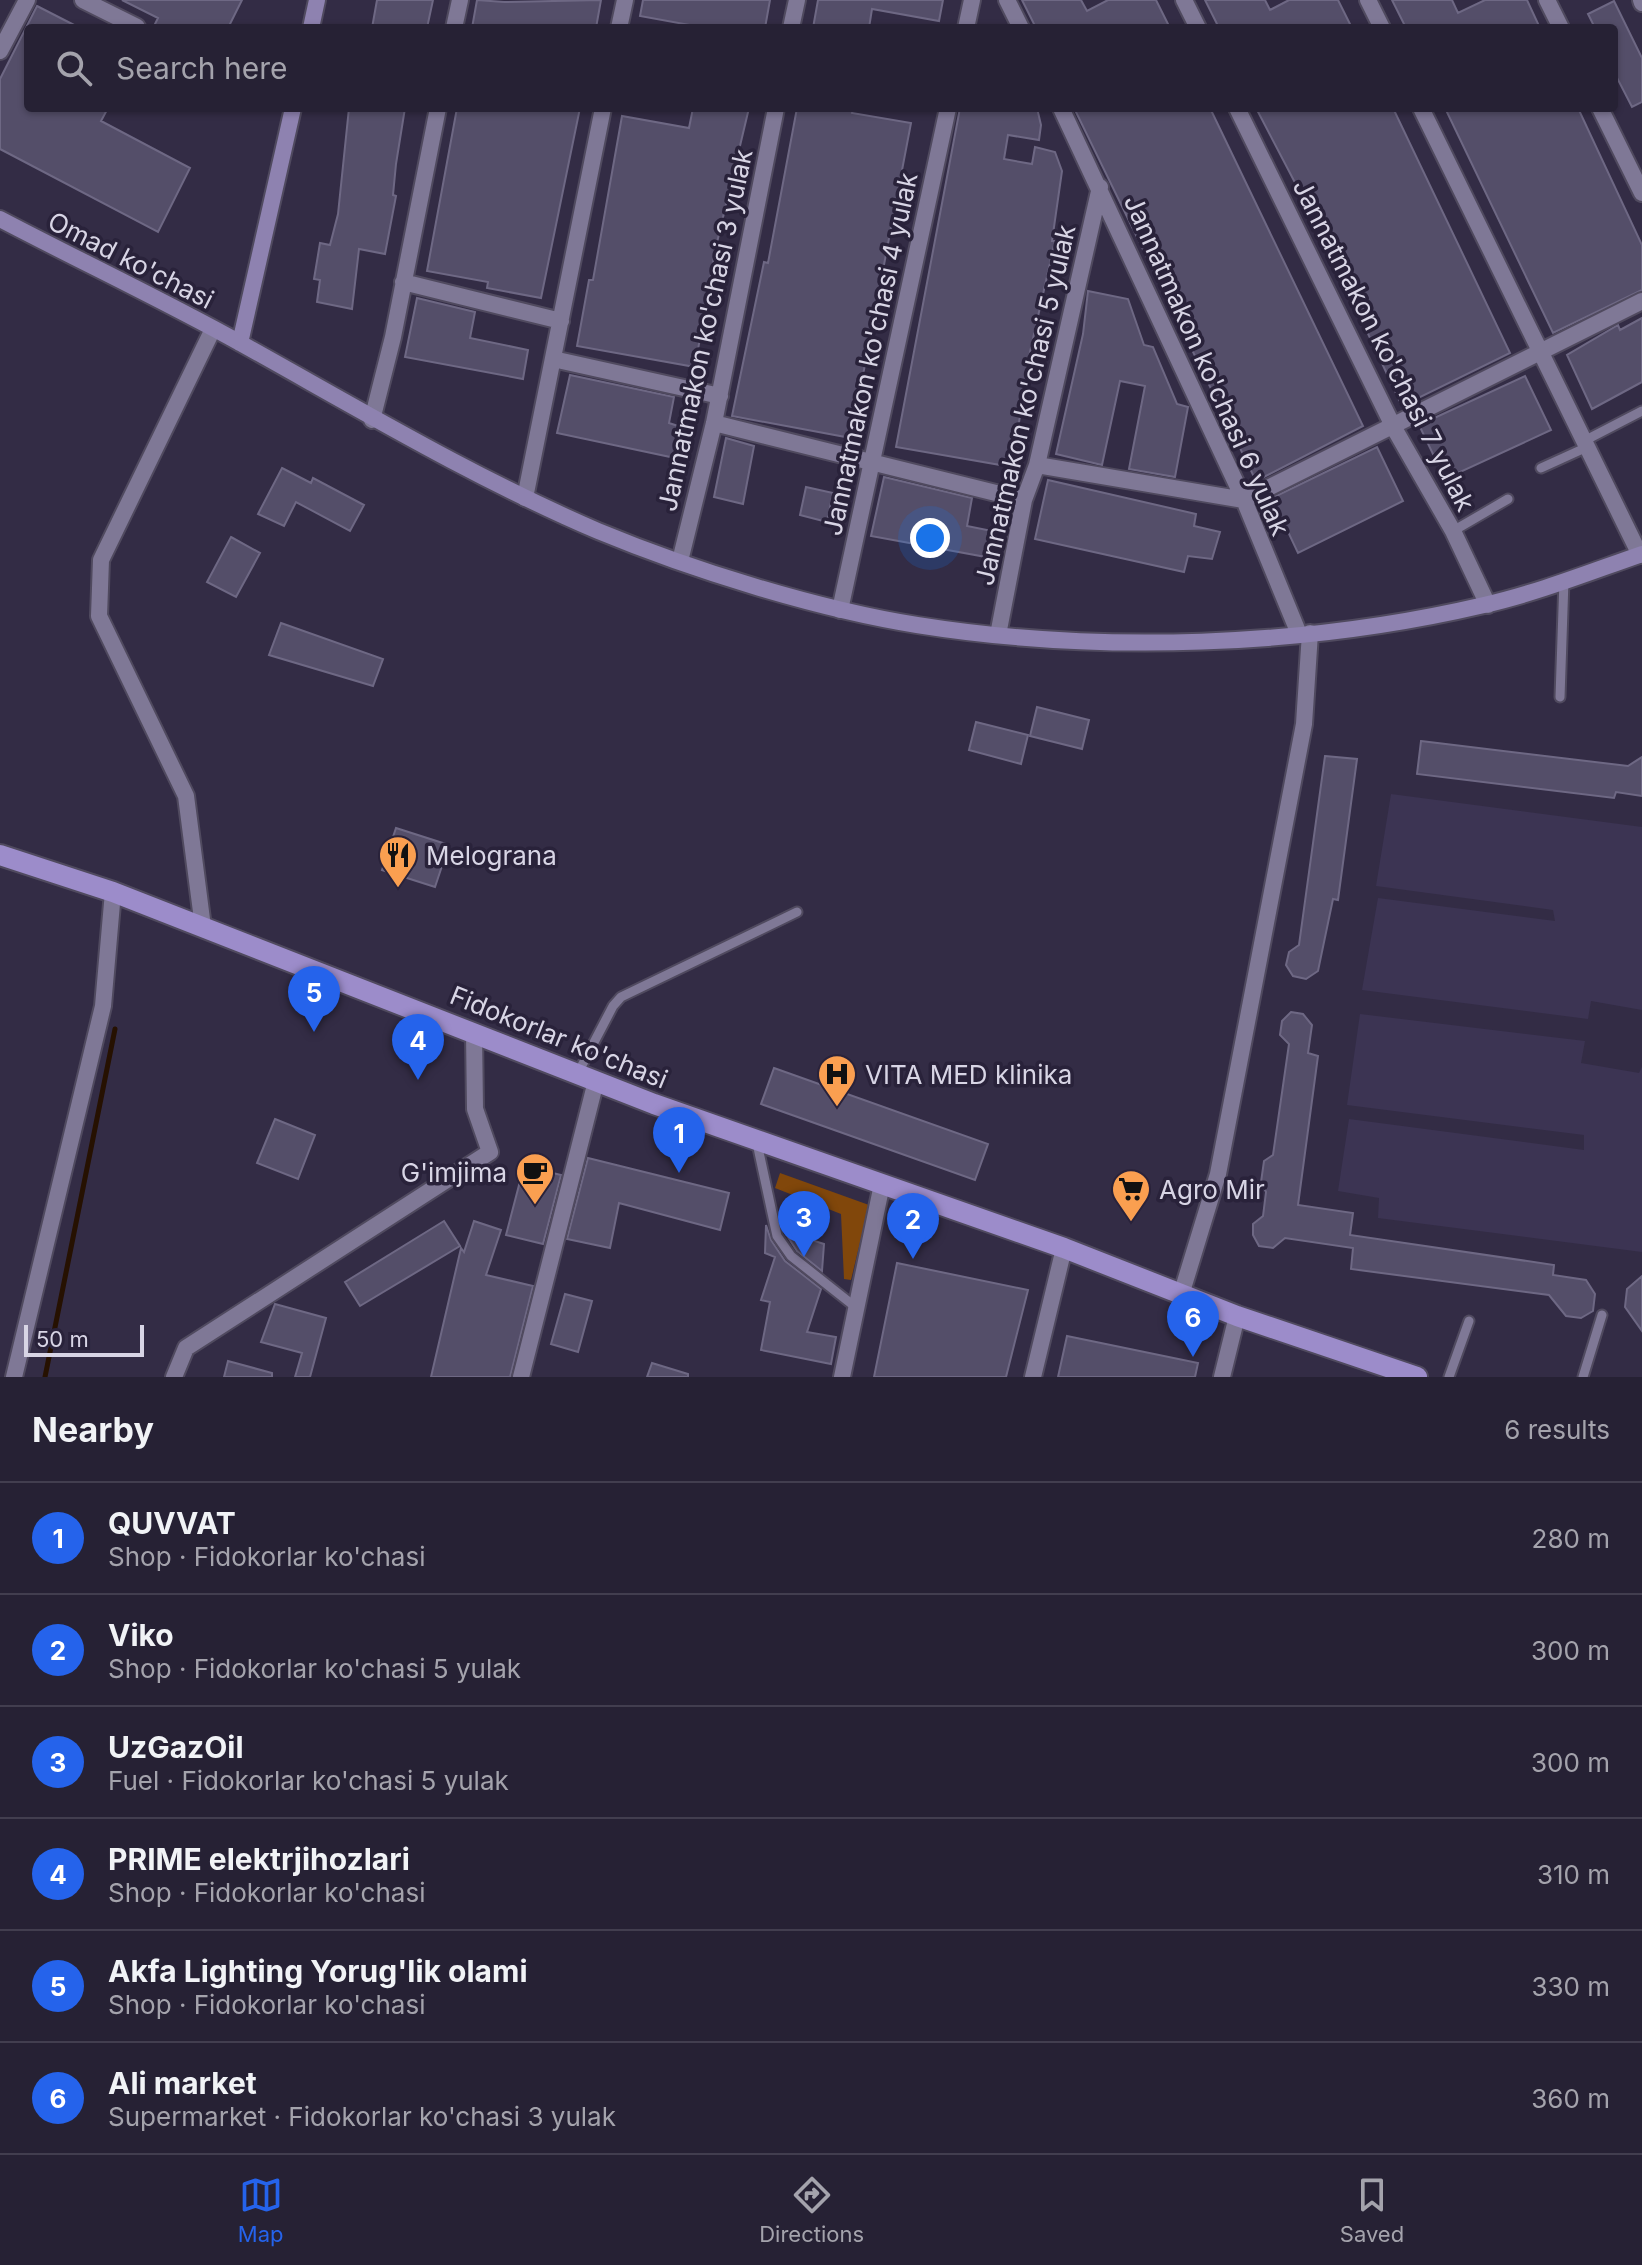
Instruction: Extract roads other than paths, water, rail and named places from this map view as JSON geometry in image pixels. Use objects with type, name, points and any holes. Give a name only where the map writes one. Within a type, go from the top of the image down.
[{"type":"main road","name":"Fidokorlar ko'chasi","points":[[0,855],[113,892],[587,1077],[1064,1248],[1237,1316],[1417,1377]]},
{"type":"street","points":[[0,51],[27,0]]},
{"type":"street","points":[[83,0],[131,24]]},
{"type":"street","points":[[312,24],[317,0]]},
{"type":"street","points":[[455,24],[460,0]]},
{"type":"street","points":[[620,24],[625,0]]},
{"type":"street","points":[[792,24],[797,0]]},
{"type":"street","points":[[967,24],[972,0]]},
{"type":"street","points":[[1007,0],[1019,24]]},
{"type":"street","points":[[1184,0],[1196,24]]},
{"type":"street","points":[[1368,0],[1380,24]]},
{"type":"street","points":[[1547,0],[1559,24]]},
{"type":"street","points":[[240,343],[292,112]]},
{"type":"street","points":[[372,420],[437,112]]},
{"type":"street","points":[[525,498],[602,112]]},
{"type":"street","name":"Jannatmakon ko'chasi 3 yulak","points":[[680,561],[720,396],[775,112]]},
{"type":"street","name":"Jannatmakon ko'chasi 4 yulak","points":[[840,610],[947,112]]},
{"type":"street","name":"Jannatmakon ko'chasi 6 yulak","points":[[1063,112],[1305,634]]},
{"type":"street","name":"Jannatmakon ko'chasi 7 yulak","points":[[1239,112],[1394,428],[1453,531],[1488,605]]},
{"type":"street","points":[[1423,112],[1584,445],[1641,555]]},
{"type":"street","points":[[1602,112],[1642,193]]},
{"type":"street","name":"Jannatmakon ko'chasi 5 yulak","points":[[998,635],[1024,500],[1037,465],[1100,187]]},
{"type":"street","name":"Omad ko'chasi","points":[[0,219],[240,343],[372,420],[525,498],[601,532],[680,561],[840,610],[917,625],[998,635],[1151,641],[1305,634],[1398,623],[1488,605],[1641,555]]},
{"type":"street","points":[[403,282],[561,321]]},
{"type":"street","points":[[1037,465],[1244,500],[1394,428],[1642,301]]},
{"type":"street","points":[[203,927],[186,796],[99,616],[101,560],[213,329]]},
{"type":"street","points":[[553,359],[720,396]]},
{"type":"street","points":[[714,423],[1024,500]]},
{"type":"street","points":[[1181,1295],[1218,1174],[1304,724],[1305,634]]},
{"type":"street","points":[[14,1377],[103,1006],[113,892]]},
{"type":"street","points":[[174,1377],[186,1348],[490,1152],[475,1109],[474,1032]]},
{"type":"street","points":[[521,1377],[587,1077]]},
{"type":"street","points":[[842,1377],[882,1184]]},
{"type":"street","points":[[1033,1377],[1064,1248]]},
{"type":"street","points":[[1222,1377],[1237,1316]]},
{"type":"lane","points":[[1541,468],[1642,411]]},
{"type":"lane","points":[[1453,531],[1508,499]]},
{"type":"lane","points":[[1560,697],[1564,580]]},
{"type":"lane","points":[[587,1077],[613,1006],[621,997],[797,912]]},
{"type":"lane","points":[[756,1139],[777,1236],[791,1256],[858,1309]]},
{"type":"lane","points":[[1583,1377],[1602,1315]]},
{"type":"lane","points":[[1449,1377],[1469,1321]]},
{"type":"waterway","points":[[45,1377],[115,1029]]},
{"type":"place","name":"Melograna","points":[[398,889]]},
{"type":"place","name":"Akfa Lighting Yorug'lik olami","points":[[314,1032]]},
{"type":"place","name":"PRIME elektrjihozlari","points":[[418,1080]]},
{"type":"place","name":"VITA MED klinika","points":[[837,1108]]},
{"type":"place","name":"QUVVAT","points":[[679,1173]]},
{"type":"place","name":"G'imjima","points":[[535,1206]]},
{"type":"place","name":"Agro Mir","points":[[1131,1223]]},
{"type":"place","name":"UzGazOil","points":[[804,1257]]},
{"type":"place","name":"Viko","points":[[913,1259]]},
{"type":"place","name":"Ali market","points":[[1193,1357]]}]
